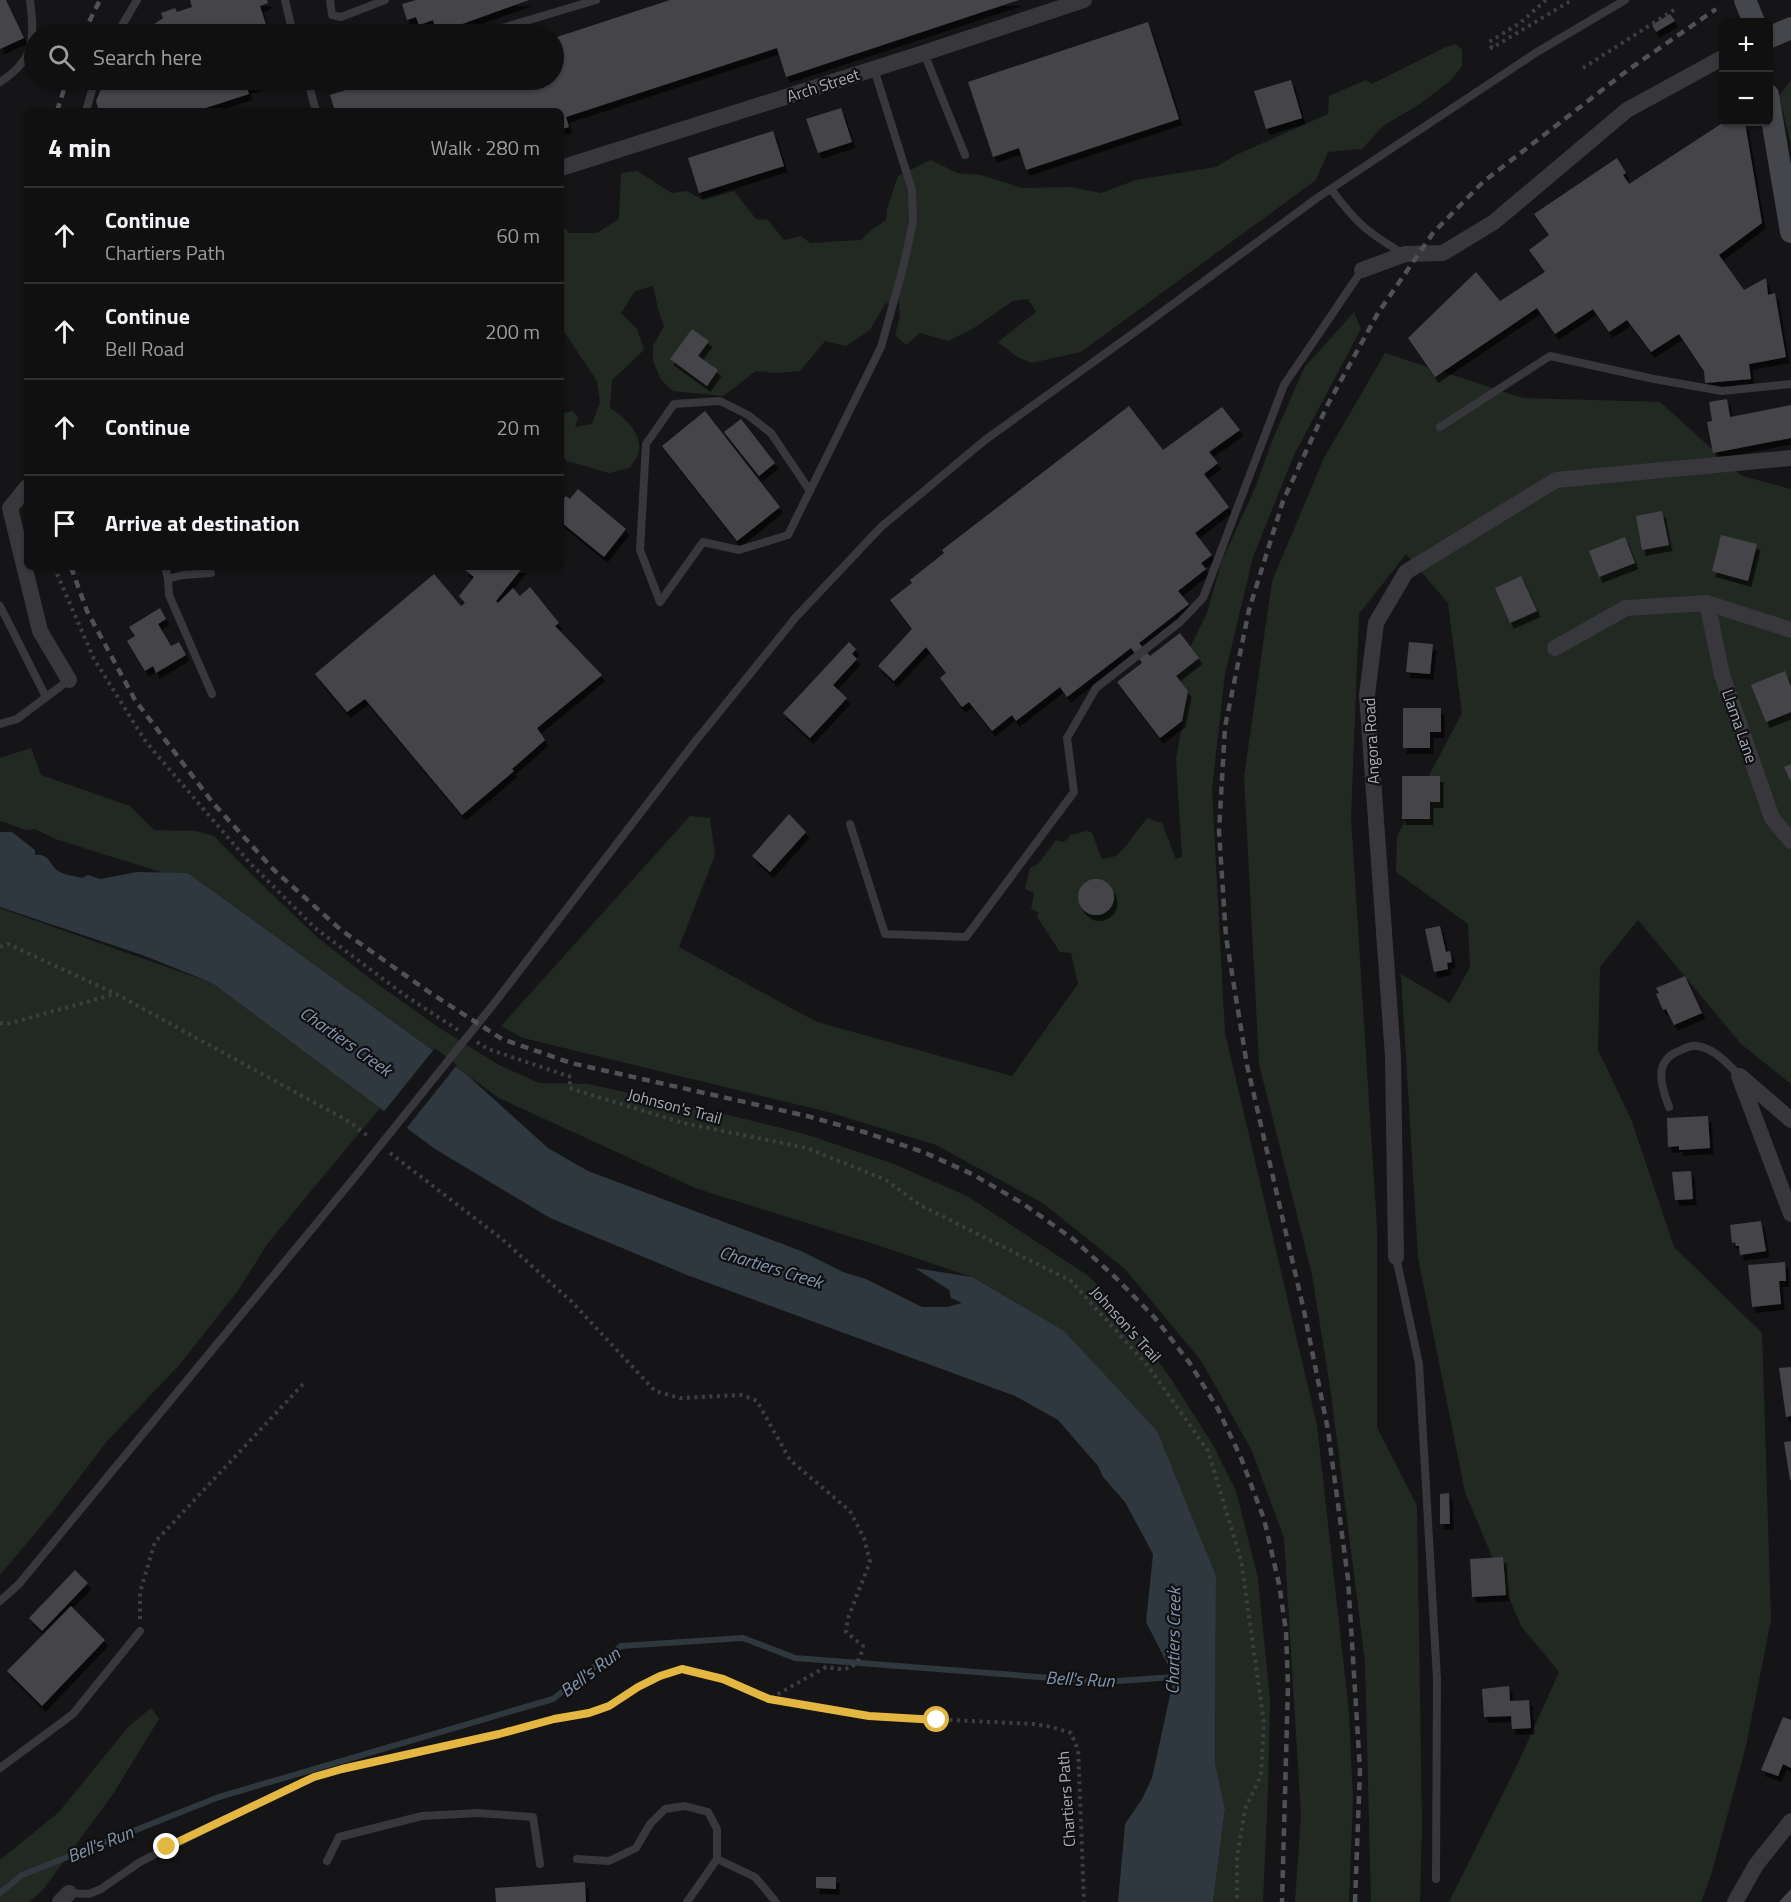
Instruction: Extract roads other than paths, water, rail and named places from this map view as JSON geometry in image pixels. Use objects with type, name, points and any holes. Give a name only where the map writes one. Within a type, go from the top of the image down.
[{"type":"street","name":"Arch Street","points":[[564,167],[1084,0]]},
{"type":"street","points":[[1745,0],[1752,18]]},
{"type":"street","points":[[1773,36],[1791,28]]},
{"type":"street","points":[[1362,270],[1405,254],[1443,253],[1494,222],[1627,110],[1719,60]]},
{"type":"street","points":[[1773,124],[1791,232]]},
{"type":"street","name":"Angora Road","points":[[1396,1257],[1393,1057],[1367,695],[1376,623],[1406,572],[1556,480],[1791,458]]},
{"type":"street","points":[[24,491],[10,508],[24,566]]},
{"type":"street","points":[[25,570],[40,632],[69,680]]},
{"type":"street","points":[[1555,648],[1626,608],[1707,603],[1791,630]]},
{"type":"street","name":"Llama Lane","points":[[1707,603],[1722,675],[1772,818],[1791,841]]},
{"type":"street","points":[[1739,1076],[1791,1120]]},
{"type":"street","points":[[1739,1076],[1791,1214]]},
{"type":"street","points":[[1736,1902],[1756,1865],[1791,1821]]},
{"type":"lane","points":[[30,0],[33,24]]},
{"type":"lane","points":[[123,24],[137,0]]},
{"type":"lane","points":[[330,0],[332,15],[340,17],[385,0]]},
{"type":"lane","points":[[516,24],[596,0]]},
{"type":"lane","points":[[0,1601],[18,1584],[354,1178],[496,1001],[694,743],[796,617],[881,527],[985,440],[1331,189],[1537,52],[1625,0]]},
{"type":"lane","points":[[287,2],[291,24]]},
{"type":"lane","points":[[924,53],[965,155]]},
{"type":"lane","points":[[0,81],[15,72],[24,59]]},
{"type":"lane","points":[[810,491],[771,433],[748,415],[720,401],[674,404],[646,444],[639,550],[660,602],[703,542],[739,550],[788,535],[810,491],[881,347],[913,222],[912,190],[874,69]]},
{"type":"lane","points":[[87,108],[92,90]]},
{"type":"lane","points":[[312,90],[315,108]]},
{"type":"lane","points":[[1331,189],[1350,215],[1370,234],[1405,254]]},
{"type":"lane","points":[[850,824],[885,934],[966,937],[1074,792],[1067,738],[1096,688],[1180,622],[1203,598],[1284,385],[1362,270]]},
{"type":"lane","points":[[1440,427],[1550,356],[1654,379],[1722,391],[1791,384]]},
{"type":"lane","points":[[166,570],[169,595],[213,694]]},
{"type":"lane","points":[[168,579],[183,575],[211,573]]},
{"type":"lane","points":[[0,606],[46,698]]},
{"type":"lane","points":[[0,724],[17,718],[69,680]]},
{"type":"lane","points":[[1669,1107],[1661,1087],[1662,1066],[1671,1054],[1690,1046],[1699,1046],[1726,1062],[1739,1076]]},
{"type":"lane","points":[[1396,1257],[1419,1364],[1437,1679],[1436,1879]]},
{"type":"lane","points":[[0,1768],[73,1714],[140,1631]]},
{"type":"lane","points":[[577,1859],[609,1862],[636,1848],[650,1824],[665,1809],[685,1806],[708,1812],[717,1829],[717,1859],[687,1902]]},
{"type":"lane","points":[[327,1861],[339,1837],[422,1816],[478,1813],[533,1817],[540,1864]]},
{"type":"lane","points":[[65,1898],[101,1889],[140,1862],[225,1819]]},
{"type":"lane","points":[[717,1859],[755,1877],[776,1902]]},
{"type":"water","name":"Chartiers Creek","points":[[0,832],[12,832],[35,850],[35,855],[46,857],[58,871],[82,878],[88,875],[100,879],[137,872],[188,873],[467,1075],[548,1148],[588,1171],[801,1251],[843,1272],[866,1279],[922,1307],[947,1307],[962,1303],[951,1298],[949,1290],[915,1268],[972,1277],[1064,1331],[1157,1431],[1216,1576],[1215,1763],[1225,1809],[1213,1902],[1118,1902],[1125,1824],[1142,1799],[1152,1778],[1174,1677],[1146,1622],[1153,1554],[1125,1502],[1103,1477],[1098,1466],[1058,1420],[1015,1396],[687,1275],[550,1218],[435,1149],[212,983],[145,956],[0,907]]},
{"type":"waterway","name":"Bell's Run","points":[[0,1893],[22,1875],[219,1797],[553,1699],[621,1646],[743,1638],[795,1658],[1104,1682],[1174,1677]]},
{"type":"railway","points":[[88,24],[100,0]]},
{"type":"railway","points":[[1355,1902],[1360,1770],[1348,1579],[1328,1430],[1304,1311],[1247,1065],[1226,937],[1219,831],[1225,727],[1249,610],[1283,501],[1328,404],[1378,313],[1433,233],[1483,182],[1628,70],[1716,9]]},
{"type":"railway","points":[[58,108],[64,90]]},
{"type":"railway","points":[[72,570],[87,611],[135,700],[213,803],[274,870],[341,930],[429,992],[502,1039],[571,1063],[807,1116],[923,1152],[972,1174],[1022,1203],[1073,1239],[1155,1318],[1189,1362],[1218,1409],[1241,1458],[1264,1519],[1279,1584],[1286,1631],[1288,1686],[1282,1902]]}]
